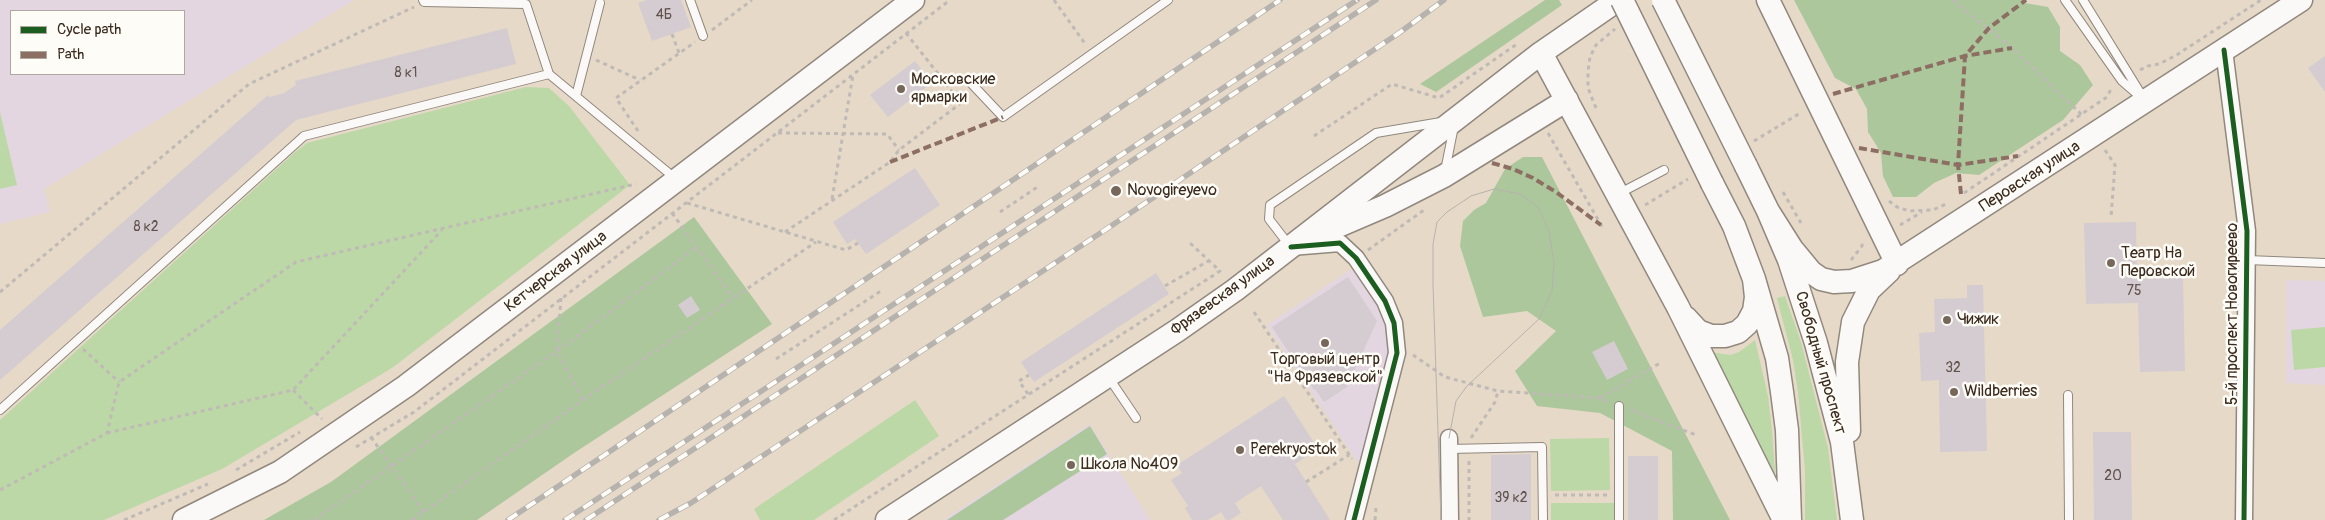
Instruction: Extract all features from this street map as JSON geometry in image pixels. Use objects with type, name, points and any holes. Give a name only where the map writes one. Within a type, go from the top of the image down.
[{"type":"main road","name":"Фрязевская улица","points":[[887,520],[1178,330],[1290,247],[1541,54],[1618,0]]},
{"type":"main road","points":[[1622,0],[1734,226],[1754,280],[1773,342],[1782,392],[1787,430],[1790,520]]},
{"type":"main road","points":[[1664,0],[1768,211]]},
{"type":"main road","points":[[1768,0],[1897,264],[1869,290],[1852,322],[1849,338],[1847,362],[1852,520]]},
{"type":"main road","name":"Перовская улица","points":[[1768,211],[1792,249],[1811,272],[1821,279],[1834,282],[1852,281],[1883,271],[1897,264],[2301,0]]},
{"type":"main road","name":"Кетчерская улица","points":[[184,520],[280,472],[406,386],[677,180],[901,6]]},
{"type":"main road","points":[[1541,54],[1567,100],[1626,190],[1678,307],[1784,520]]},
{"type":"main road","points":[[1290,247],[1385,206],[1444,176],[1567,100]]},
{"type":"main road","name":"Свободный проспект","points":[[1768,211],[1801,294],[1830,389],[1842,442],[1852,520]]},
{"type":"main road","points":[[1678,307],[1689,322],[1698,330],[1711,336],[1725,336],[1738,332],[1747,324],[1754,311],[1756,297],[1754,280]]},
{"type":"street","name":"5-й проспект Новогиреево","points":[[2224,50],[2247,231],[2244,520]]},
{"type":"street","points":[[1290,247],[1340,243],[1356,258],[1385,301],[1394,322],[1397,344],[1394,368],[1354,520]]},
{"type":"street","points":[[1449,444],[1450,520]]},
{"type":"lane","points":[[690,0],[703,36]]},
{"type":"lane","points":[[969,82],[1003,117],[1168,0]]},
{"type":"lane","points":[[2065,0],[2122,81],[2146,102]]},
{"type":"lane","points":[[2083,0],[2146,102]]},
{"type":"lane","points":[[424,1],[526,4],[549,74],[677,180]]},
{"type":"lane","points":[[576,96],[602,1]]},
{"type":"lane","points":[[0,410],[304,136],[549,74]]},
{"type":"lane","points":[[1290,247],[1269,218],[1270,204],[1376,133],[1456,120],[1444,176]]},
{"type":"lane","points":[[1626,190],[1664,170]]},
{"type":"lane","points":[[2246,260],[2325,263]]},
{"type":"lane","points":[[1108,376],[1136,418]]},
{"type":"lane","points":[[2068,394],[2069,520]]},
{"type":"lane","points":[[1619,520],[1620,406]]},
{"type":"lane","points":[[1449,444],[1542,447],[1543,520]]},
{"type":"path","points":[[643,137],[616,98],[752,0]]},
{"type":"path","points":[[858,243],[846,250],[687,202],[950,0]]},
{"type":"path","points":[[1054,0],[1092,54]]},
{"type":"path","points":[[1953,0],[2012,48],[2082,114],[1962,194]]},
{"type":"path","points":[[2130,76],[2148,66],[2160,64],[2174,56],[2260,0]]},
{"type":"path","points":[[0,292],[249,84],[424,1]]},
{"type":"path","points":[[1596,110],[1588,88],[1590,57],[1596,45],[1620,26]]},
{"type":"path","points":[[785,232],[890,162],[899,150],[961,103],[906,33]]},
{"type":"path","points":[[672,34],[679,53]]},
{"type":"path","points":[[1314,136],[1392,84],[1439,98],[1518,44]]},
{"type":"path","points":[[586,56],[641,80]]},
{"type":"path","points":[[832,200],[853,74]]},
{"type":"path","points":[[2112,87],[2122,81]]},
{"type":"path","points":[[1803,112],[1807,120]]},
{"type":"path","points":[[1546,131],[1604,230]]},
{"type":"path","points":[[777,134],[886,134],[899,150]]},
{"type":"path","points":[[2112,217],[2115,165]]},
{"type":"path","points":[[106,433],[119,382],[296,262],[638,184]]},
{"type":"path","points":[[1000,212],[1039,186]]},
{"type":"path","points":[[1781,189],[1804,228]]},
{"type":"path","points":[[1626,190],[1650,213]]},
{"type":"path","points":[[1886,199],[1896,207],[1909,212],[1933,210],[1950,201]]},
{"type":"path","points":[[672,213],[733,298]]},
{"type":"path","points":[[0,490],[106,433],[293,390],[442,230]]},
{"type":"path","points":[[1845,263],[1854,258],[1862,246],[1861,232]]},
{"type":"path","points":[[412,520],[583,400],[816,242]]},
{"type":"path","points":[[834,520],[1220,271],[1190,243]]},
{"type":"path","points":[[314,520],[556,351],[697,247]]},
{"type":"path","points":[[1165,286],[1210,260]]},
{"type":"path","points":[[776,359],[881,291]]},
{"type":"path","points":[[561,298],[556,351],[583,400]]},
{"type":"path","points":[[1254,312],[1356,466]]},
{"type":"path","points":[[75,342],[119,382]]},
{"type":"path","points":[[1397,344],[1445,377],[1498,391],[1600,398],[1696,435]]},
{"type":"path","points":[[1600,398],[1660,364]]},
{"type":"path","points":[[1028,394],[1020,381],[1029,375]]},
{"type":"path","points":[[293,390],[322,419]]},
{"type":"path","points":[[314,424],[330,414]]},
{"type":"path","points":[[233,472],[306,429]]},
{"type":"path","points":[[371,437],[424,512]]},
{"type":"path","points":[[1306,482],[1348,454]]},
{"type":"path","points":[[124,520],[217,480]]},
{"type":"path","points":[[1542,495],[1619,496]]},
{"type":"shaded area","points":[[0,0],[354,0],[44,189],[50,212],[0,224]]},
{"type":"shaded area","points":[[1352,269],[1387,317],[1391,341],[1361,467],[1267,325]]},
{"type":"shaded area","points":[[2286,280],[2325,281],[2325,385],[2286,383]]},
{"type":"shaded area","name":"Школа №409","points":[[1090,424],[1150,520],[943,520]]},
{"type":"green space","points":[[1545,0],[1559,0],[1562,5],[1436,92],[1420,84]]},
{"type":"green space","points":[[1794,0],[2023,0],[2025,3],[2048,7],[2060,27],[2060,51],[2080,65],[2093,85],[2063,120],[1979,175],[1956,173],[1934,183],[1916,197],[1893,197],[1883,176],[1881,153],[1868,132],[1867,109],[1856,89],[1835,78]]},
{"type":"green space","points":[[526,87],[549,88],[569,106],[630,185],[392,368],[222,469],[104,520],[0,520],[0,420],[294,153],[307,143]]},
{"type":"green space","points":[[0,112],[17,185],[0,189]]},
{"type":"green space","points":[[1523,157],[1542,157],[1730,520],[1673,520],[1672,451],[1600,413],[1537,406],[1515,371],[1556,331],[1527,311],[1483,317],[1460,246],[1463,221],[1474,210],[1486,203],[1505,169]]},
{"type":"green space","points":[[694,217],[772,324],[574,453],[477,520],[264,520],[331,482]]},
{"type":"green space","points":[[1785,296],[1801,342],[1828,448],[1837,520],[1805,520],[1805,470],[1798,392],[1793,360],[1777,298]]},
{"type":"green space","points":[[2325,327],[2325,367],[2294,370],[2291,330]]},
{"type":"green space","points":[[1755,340],[1768,396],[1772,431],[1775,473],[1770,474],[1710,352],[1730,355],[1739,352]]},
{"type":"green space","points":[[915,400],[939,436],[814,520],[760,520],[754,509]]},
{"type":"green space","points":[[1090,426],[1107,454],[1003,520],[947,520]]},
{"type":"green space","points":[[1609,438],[1610,490],[1551,491],[1550,439]]},
{"type":"green space","points":[[1551,503],[1614,503],[1614,520],[1551,520]]},
{"type":"building","points":[[647,0],[681,0],[691,27],[652,41],[638,3]]},
{"type":"building","points":[[507,28],[516,64],[296,120],[0,380],[0,330],[268,95],[270,97],[284,93],[296,85],[295,81]]},
{"type":"building","points":[[2325,56],[2325,92],[2308,68]]},
{"type":"building","name":"Московские ярмарки","points":[[915,61],[932,83],[888,117],[870,95]]},
{"type":"building","points":[[915,168],[940,205],[866,254],[855,239],[847,244],[833,222]]},
{"type":"building","points":[[2136,222],[2137,279],[2183,278],[2185,371],[2140,372],[2138,303],[2086,304],[2084,223]]},
{"type":"building","points":[[1156,273],[1169,294],[1034,382],[1021,362]]},
{"type":"building","name":"Торговый центр \"На Фрязевской\"","points":[[1348,277],[1377,321],[1347,387],[1324,402],[1272,327]]},
{"type":"building","points":[[1967,285],[1983,285],[1987,451],[1940,452],[1939,380],[1921,381],[1919,333],[1935,332],[1934,299],[1967,298]]},
{"type":"building","points":[[691,296],[700,310],[687,318],[678,305]]},
{"type":"building","points":[[1614,341],[1628,369],[1607,380],[1592,352]]},
{"type":"building","points":[[1284,396],[1318,449],[1295,464],[1330,520],[1283,520],[1261,486],[1235,503],[1241,513],[1230,520],[1226,520],[1221,512],[1208,520],[1192,520],[1185,508],[1188,506],[1171,480],[1182,473],[1177,465]]},
{"type":"building","points":[[2093,432],[2131,432],[2132,520],[2094,520]]},
{"type":"building","points":[[1531,454],[1531,520],[1491,520],[1491,455]]},
{"type":"building","points":[[1628,456],[1658,456],[1658,520],[1628,520]]},
{"type":"tram line","points":[[1441,520],[1433,285],[1433,244],[1437,222],[1447,212],[1471,196],[1494,189],[1520,194],[1538,207],[1549,231],[1554,263],[1552,291],[1539,319],[1467,386],[1456,401],[1449,438]]},
{"type":"railway","points":[[508,520],[1280,0]]},
{"type":"railway","points":[[565,520],[1357,0]]},
{"type":"railway","points":[[586,520],[1376,0]]},
{"type":"railway","points":[[659,520],[691,503],[1108,228],[1399,33],[1444,0]]},
{"type":"marked path","points":[[1961,194],[1958,165],[1965,56],[1989,28],[2026,0]]},
{"type":"marked path","points":[[1833,94],[1965,56],[2012,48]]},
{"type":"marked path","points":[[890,162],[1003,117]]},
{"type":"marked path","points":[[1859,148],[1958,165],[2018,156]]},
{"type":"marked path","points":[[1492,163],[1513,169],[1533,178],[1556,192],[1601,225]]},
{"type":"cycle path","points":[[2224,50],[2247,231],[2244,520]]},
{"type":"cycle path","points":[[1291,247],[1340,243],[1356,258],[1385,301],[1394,323],[1397,353],[1354,520]]},
{"type":"place","name":"Московские ярмарки","points":[[901,89]]},
{"type":"place","name":"Novogireyevo","points":[[1116,191]]},
{"type":"place","name":"Театр На Перовской","points":[[2111,263]]},
{"type":"place","name":"Чижик","points":[[1947,320]]},
{"type":"place","name":"Торговый центр \"На Фрязевской\"","points":[[1325,343]]},
{"type":"place","name":"Wildberries","points":[[1954,392]]},
{"type":"place","name":"Perekryostok","points":[[1240,450]]},
{"type":"place","name":"Школа №409","points":[[1071,465]]}]
